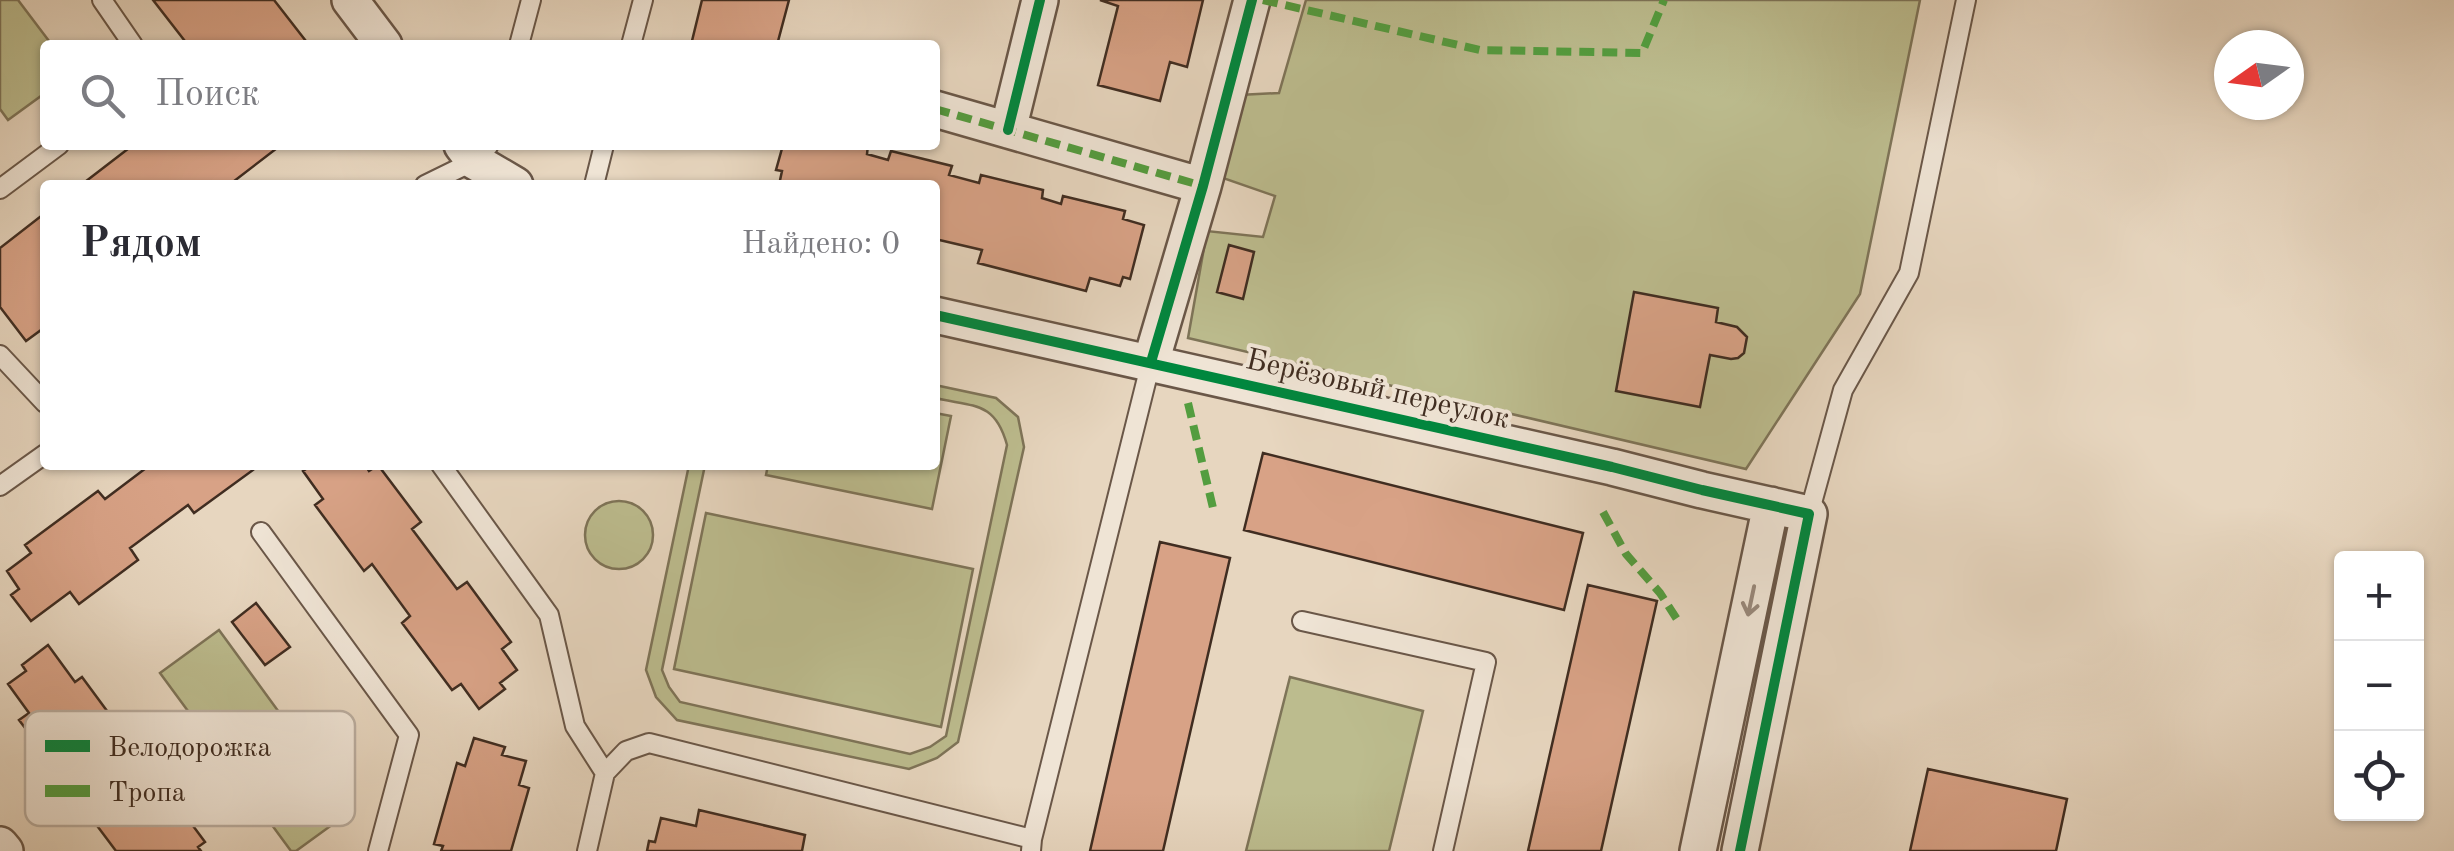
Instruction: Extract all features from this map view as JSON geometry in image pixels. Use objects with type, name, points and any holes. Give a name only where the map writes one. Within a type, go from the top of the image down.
[{"type":"street","points":[[350,0],[380,40]]},
{"type":"street","points":[[1008,130],[1040,0]]},
{"type":"street","points":[[1151,362],[1252,0]]},
{"type":"street","points":[[940,111],[1203,186]]},
{"type":"street","points":[[475,150],[509,180]]},
{"type":"street","name":"Берёзовый переулок","points":[[940,315],[1810,514]]},
{"type":"street","points":[[1698,851],[1771,506]]},
{"type":"street","points":[[1740,851],[1810,514]]},
{"type":"street","points":[[0,845],[5,851]]},
{"type":"lane","points":[[102,0],[130,40]]},
{"type":"lane","points":[[520,40],[530,0]]},
{"type":"lane","points":[[632,40],[643,0]]},
{"type":"lane","points":[[1810,514],[1843,390],[1910,273],[1966,0]]},
{"type":"lane","points":[[0,189],[51,150]]},
{"type":"lane","points":[[432,180],[475,150]]},
{"type":"lane","points":[[595,180],[603,150]]},
{"type":"lane","points":[[0,355],[40,398]]},
{"type":"lane","points":[[586,851],[606,772],[626,751],[649,743],[1032,845],[1151,362]]},
{"type":"lane","points":[[0,486],[40,458]]},
{"type":"lane","points":[[446,470],[549,615],[574,726],[606,772]]},
{"type":"lane","points":[[260,532],[409,735],[378,851]]},
{"type":"lane","points":[[1302,622],[1486,662],[1442,851]]},
{"type":"green space","points":[[0,0],[18,0],[48,40],[40,40],[40,97],[8,120],[0,109]]},
{"type":"green space","points":[[1306,0],[1920,0],[1860,294],[1746,469],[1188,338],[1207,231],[1263,237],[1275,196],[1220,177],[1239,95],[1279,93]]},
{"type":"green space","points":[[940,386],[996,398],[1018,417],[1024,447],[958,742],[937,758],[909,769],[677,720],[656,697],[646,670],[688,470],[704,470],[662,670],[680,702],[910,754],[946,736],[1007,445],[996,420],[972,405],[940,399]]},
{"type":"green space","points":[[940,414],[951,416],[940,470]]},
{"type":"green space","points":[[767,470],[940,470],[932,509],[766,475]]},
{"type":"green space","points":[[619,501],[632,503],[643,511],[651,522],[651,548],[643,559],[632,567],[619,569],[606,567],[595,559],[587,548],[585,535],[587,522],[595,511],[606,503]]},
{"type":"green space","points":[[706,513],[973,569],[941,727],[674,669]]},
{"type":"green space","points":[[219,630],[278,711],[188,711],[160,673]]},
{"type":"green space","points":[[1290,677],[1423,711],[1389,851],[1246,851]]},
{"type":"green space","points":[[273,826],[330,826],[296,851],[291,851]]},
{"type":"building","points":[[153,0],[274,0],[305,40],[184,40]]},
{"type":"building","points":[[702,0],[789,0],[778,40],[692,40]]},
{"type":"building","points":[[1100,0],[1203,0],[1187,67],[1170,62],[1160,101],[1098,85],[1118,6]]},
{"type":"building","points":[[126,150],[274,150],[236,180],[88,180]]},
{"type":"building","points":[[782,150],[867,150],[867,154],[888,160],[891,151],[952,166],[949,175],[979,183],[981,175],[1043,190],[1042,198],[1061,204],[1063,196],[1125,211],[1123,219],[1144,225],[1130,279],[1123,277],[1120,286],[1090,278],[1086,291],[978,263],[982,250],[940,240],[940,180],[780,180],[782,171],[776,170]]},
{"type":"building","points":[[40,217],[40,331],[26,341],[0,307],[0,248]]},
{"type":"building","points":[[1229,245],[1254,252],[1243,299],[1217,292]]},
{"type":"building","points":[[1634,292],[1718,308],[1716,322],[1737,327],[1747,337],[1744,353],[1738,358],[1710,355],[1700,407],[1616,391]]},
{"type":"building","points":[[1263,453],[1583,533],[1564,610],[1244,530]]},
{"type":"building","points":[[143,470],[253,470],[194,513],[188,505],[130,548],[138,560],[79,604],[70,592],[31,621],[11,595],[19,589],[7,571],[31,553],[25,545],[98,491],[105,499]]},
{"type":"building","points":[[382,470],[421,522],[412,529],[457,589],[467,582],[511,642],[502,649],[517,670],[500,683],[505,689],[479,709],[461,684],[452,690],[402,623],[410,616],[372,564],[364,571],[315,505],[323,499],[303,471]]},
{"type":"building","points":[[1160,542],[1230,558],[1163,851],[1090,851]]},
{"type":"building","points":[[1588,585],[1657,601],[1601,851],[1528,851]]},
{"type":"building","points":[[256,603],[290,647],[265,665],[232,622]]},
{"type":"building","points":[[48,645],[75,682],[82,677],[107,711],[28,711],[8,684],[26,671],[22,665]]},
{"type":"building","points":[[474,738],[505,747],[502,755],[526,761],[519,785],[529,788],[511,851],[441,851],[443,846],[434,844],[457,763],[465,766]]},
{"type":"building","points":[[1928,769],[2067,799],[2056,851],[1910,851]]},
{"type":"building","points":[[699,810],[805,835],[802,851],[647,851],[649,841],[655,842],[661,818],[696,826]]},
{"type":"building","points":[[97,826],[193,826],[205,842],[198,847],[201,851],[116,851]]},
{"type":"marked path","points":[[1263,0],[1480,50],[1642,53],[1664,0]]},
{"type":"marked path","points":[[940,110],[1203,186]]},
{"type":"marked path","points":[[1188,403],[1214,512]]},
{"type":"marked path","points":[[1603,512],[1626,554],[1660,593],[1680,624]]},
{"type":"cycle path","points":[[1008,130],[1040,0]]},
{"type":"cycle path","points":[[1151,362],[1252,0]]},
{"type":"cycle path","points":[[940,316],[1809,514],[1740,851]]}]
